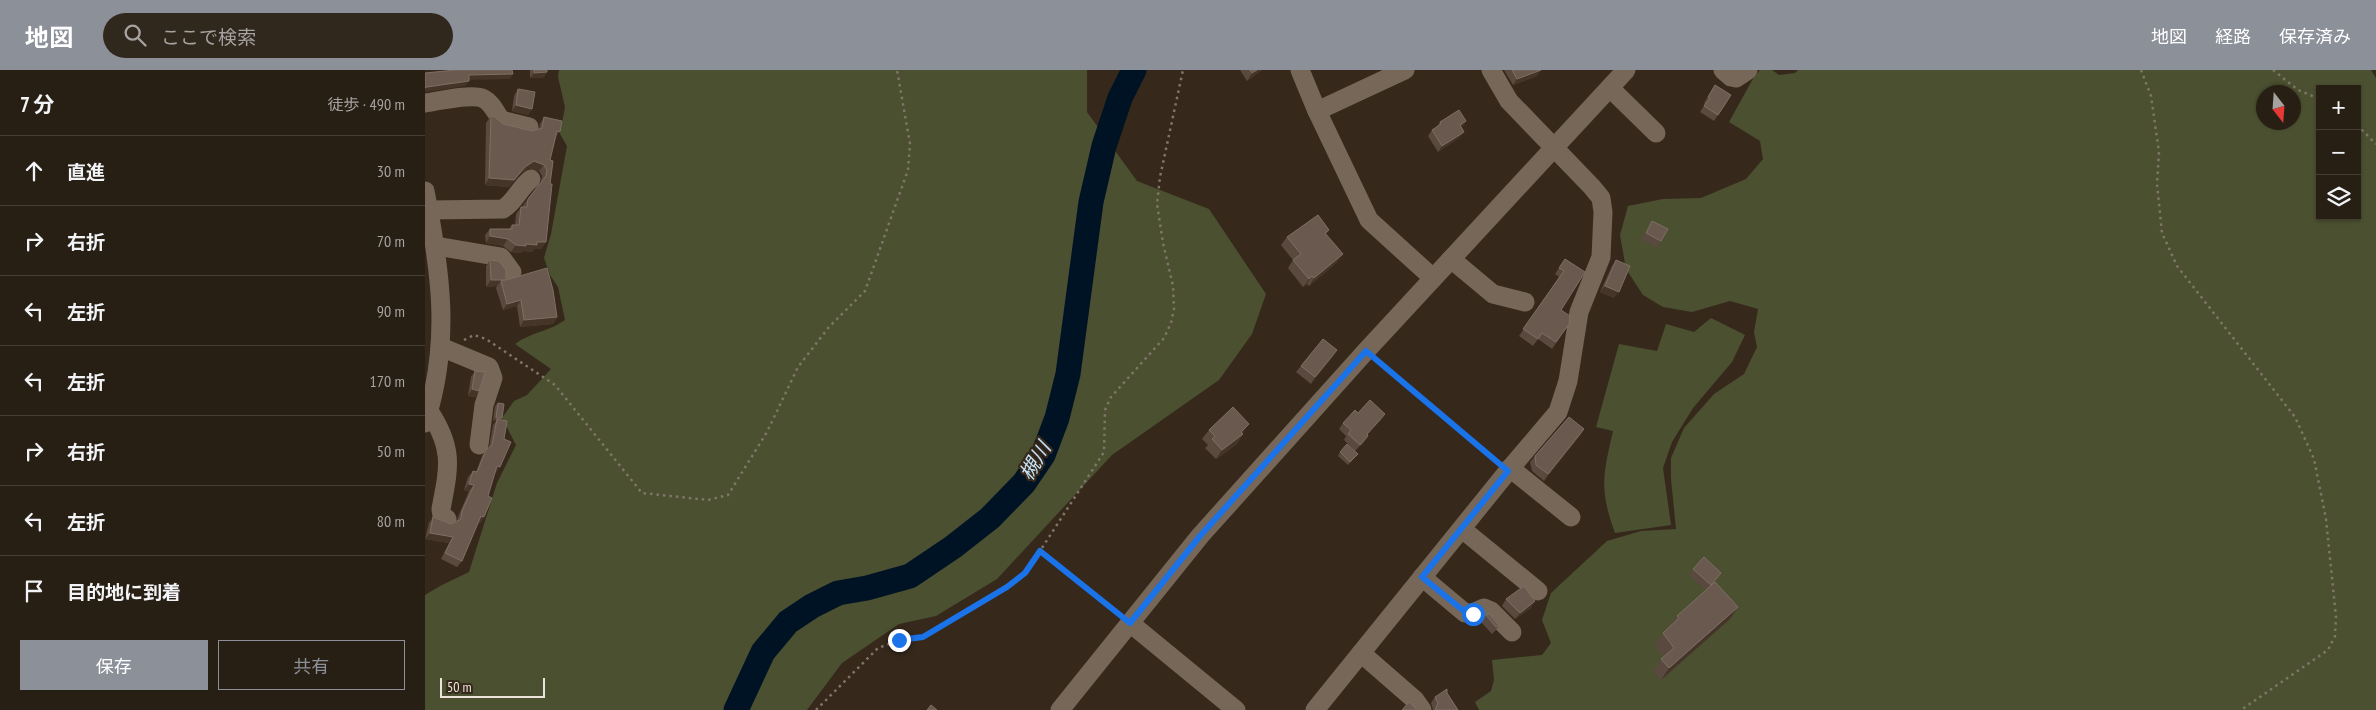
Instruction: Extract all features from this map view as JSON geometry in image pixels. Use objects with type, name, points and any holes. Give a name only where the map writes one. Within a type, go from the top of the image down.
[{"type":"street","points":[[1301,70],[1317,111],[1369,220],[1433,278]]},
{"type":"street","points":[[1317,111],[1405,70]]},
{"type":"street","points":[[1315,710],[1558,412],[1568,380],[1579,312],[1601,258],[1603,212],[1601,198],[1509,101],[1491,70]]},
{"type":"street","points":[[1061,710],[1200,536],[1366,351],[1626,70]]},
{"type":"street","points":[[1723,70],[1731,77],[1736,78],[1748,70]]},
{"type":"street","points":[[1609,88],[1656,133]]},
{"type":"street","points":[[425,103],[483,98],[501,120],[529,127]]},
{"type":"street","points":[[429,210],[503,209],[510,205],[523,185],[531,179]]},
{"type":"street","points":[[425,191],[436,246],[446,348],[427,417],[440,427],[447,449],[449,469],[441,509],[442,516],[447,520]]},
{"type":"street","points":[[436,246],[501,257],[512,272]]},
{"type":"street","points":[[1451,259],[1493,294],[1525,302]]},
{"type":"street","points":[[446,348],[489,367],[493,378],[484,405],[479,445]]},
{"type":"street","points":[[1509,470],[1571,517]]},
{"type":"street","points":[[1462,529],[1538,590]]},
{"type":"street","points":[[1422,577],[1465,612],[1473,614],[1484,608],[1491,611],[1512,632]]},
{"type":"street","points":[[1130,623],[1236,710]]},
{"type":"street","points":[[1361,653],[1415,700],[1422,710]]},
{"type":"path","points":[[446,348],[474,335],[486,338],[555,385],[642,493],[709,500],[727,495],[767,432],[799,367],[829,327],[865,291],[908,170],[910,144],[897,70]]},
{"type":"path","points":[[816,710],[878,648],[899,640],[923,637],[1007,587],[1025,573],[1104,452],[1105,410],[1111,397],[1164,338],[1171,323],[1174,309],[1173,286],[1163,243],[1157,204],[1160,177],[1183,70]]},
{"type":"path","points":[[2141,70],[2151,96],[2159,152],[2157,184],[2163,233],[2177,266],[2295,417],[2314,459],[2327,520],[2336,617],[2335,636],[2328,650],[2241,710]]},
{"type":"path","points":[[2273,70],[2299,90],[2316,97]]},
{"type":"path","points":[[2361,129],[2376,144]]},
{"type":"path","points":[[1366,351],[1509,470]]},
{"type":"path","points":[[1040,551],[1130,623]]},
{"type":"green space","points":[[559,70],[1087,70],[1087,112],[1137,181],[1209,209],[1266,294],[1252,334],[1219,380],[1112,455],[997,579],[936,616],[899,624],[842,663],[807,710],[425,710],[425,595],[469,572],[497,483],[516,445],[502,418],[514,401],[527,395],[551,369],[515,344],[565,320],[558,287],[550,275],[544,258],[551,234],[567,146],[560,134],[565,107],[558,77]]},
{"type":"green space","points":[[1760,70],[1772,70],[1779,75],[1795,73],[1798,70],[2371,70],[2376,78],[2376,710],[1479,710],[1475,702],[1491,691],[1494,680],[1492,660],[1542,655],[1551,643],[1542,620],[1551,593],[1607,541],[1641,531],[1676,529],[1671,458],[1684,428],[1714,394],[1744,374],[1757,347],[1754,332],[1758,309],[1730,301],[1692,312],[1663,307],[1643,295],[1626,269],[1620,235],[1628,206],[1663,199],[1701,198],[1746,179],[1763,159],[1760,141],[1729,122],[1754,77]]},
{"type":"green space","points":[[1711,318],[1745,335],[1732,362],[1693,408],[1672,442],[1663,468],[1671,525],[1615,533],[1607,505],[1604,482],[1613,431],[1596,427],[1619,344],[1657,351],[1666,324],[1694,332]]},
{"type":"building","points":[[455,70],[512,70],[513,74],[469,75],[469,81],[425,88],[425,73]]},
{"type":"building","points":[[534,70],[547,70],[547,72],[534,73]]},
{"type":"building","points":[[1512,70],[1541,70],[1517,79]]},
{"type":"building","points":[[1715,85],[1731,95],[1718,115],[1704,106],[1710,98],[1708,97]]},
{"type":"building","points":[[518,89],[535,92],[532,109],[516,105]]},
{"type":"building","points":[[1459,110],[1466,121],[1460,125],[1464,132],[1442,146],[1432,130],[1441,124],[1440,122]]},
{"type":"building","points":[[491,116],[503,124],[532,131],[542,128],[544,117],[562,121],[560,132],[557,131],[550,160],[553,161],[550,184],[552,184],[546,242],[537,242],[537,245],[516,245],[508,239],[490,236],[490,229],[512,229],[512,225],[519,225],[521,207],[527,207],[528,199],[546,176],[547,170],[544,165],[534,161],[525,167],[514,180],[489,178]]},
{"type":"building","points":[[1318,215],[1329,230],[1325,233],[1343,254],[1314,278],[1312,276],[1309,279],[1293,260],[1301,254],[1287,237]]},
{"type":"building","points":[[1652,221],[1668,229],[1661,241],[1646,233]]},
{"type":"building","points":[[1565,259],[1585,272],[1561,310],[1570,316],[1569,324],[1556,342],[1542,333],[1538,339],[1523,329],[1564,271],[1559,268]]},
{"type":"building","points":[[490,260],[499,261],[506,270],[506,280],[547,268],[557,317],[524,320],[521,300],[507,304],[501,281],[505,280],[491,280]]},
{"type":"building","points":[[1616,260],[1630,266],[1619,292],[1605,286]]},
{"type":"building","points":[[1323,339],[1337,350],[1315,377],[1301,366]]},
{"type":"building","points":[[475,371],[485,372],[479,391],[472,389]]},
{"type":"building","points":[[1370,400],[1385,414],[1360,445],[1348,434],[1351,430],[1343,423],[1355,410],[1358,413]]},
{"type":"building","points":[[498,403],[504,404],[502,418],[496,418]]},
{"type":"building","points":[[1233,407],[1249,424],[1241,432],[1243,434],[1222,450],[1212,439],[1215,436],[1209,430]]},
{"type":"building","points":[[1569,417],[1584,429],[1548,474],[1536,465],[1535,456]]},
{"type":"building","points":[[497,419],[507,421],[504,439],[511,442],[500,467],[497,466],[488,496],[492,498],[484,517],[481,516],[462,561],[445,553],[453,537],[430,533],[433,517],[451,524],[461,519],[462,511],[474,485],[469,484],[473,471],[477,472],[486,450],[492,445]]},
{"type":"building","points":[[1347,444],[1358,454],[1350,462],[1340,452]]},
{"type":"building","points":[[1704,557],[1721,573],[1711,585],[1693,569]]},
{"type":"building","points":[[1715,582],[1738,607],[1669,668],[1661,659],[1674,648],[1663,633],[1679,618],[1677,616]]},
{"type":"building","points":[[1524,586],[1535,601],[1520,613],[1506,599]]},
{"type":"building","points":[[1489,614],[1499,625],[1496,627],[1486,615]]},
{"type":"building","points":[[1447,689],[1447,693],[1458,710],[1435,710],[1438,703],[1435,697]]},
{"type":"building","points":[[1409,702],[1417,710],[1402,710]]},
{"type":"building","points":[[931,705],[937,710],[927,710]]},
{"type":"waterway","name":"槻川","points":[[736,710],[763,652],[788,622],[812,606],[838,593],[867,588],[910,576],[953,547],[990,518],[1024,483],[1043,455],[1057,418],[1068,374],[1091,202],[1104,146],[1120,98],[1134,70]]},
{"type":"route","points":[[899,640],[923,637],[1007,587],[1025,573],[1040,551],[1130,623],[1200,536],[1366,351],[1442,413],[1508,471],[1422,577],[1465,612],[1473,614]]}]
